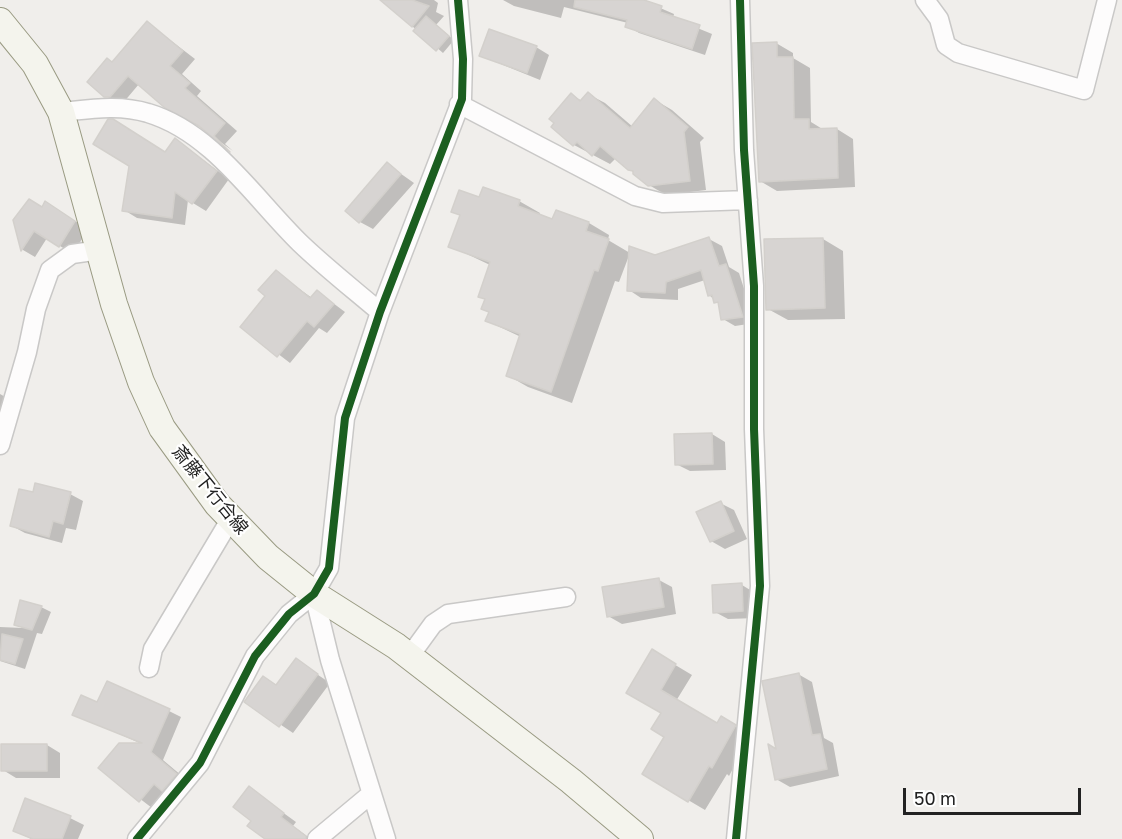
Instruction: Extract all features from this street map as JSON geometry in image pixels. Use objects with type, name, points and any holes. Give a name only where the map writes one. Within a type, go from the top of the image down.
[{"type":"main road","name":"斎藤下行合線","points":[[0,21],[35,64],[61,112],[126,342],[162,428],[185,463],[230,520],[267,557],[314,594],[409,657],[570,781],[640,839]]},
{"type":"street","points":[[136,839],[200,763],[255,656],[289,614],[314,594],[329,568],[345,418],[380,312],[459,104],[463,59],[458,0]]},
{"type":"street","points":[[735,839],[760,586],[754,429],[754,286],[740,0]]},
{"type":"street","points":[[925,0],[939,20],[946,45],[958,53],[1084,90],[1107,0]]},
{"type":"street","points":[[459,104],[635,196],[663,203],[748,200]]},
{"type":"street","points":[[61,112],[110,107],[146,112],[172,122],[219,158],[301,244],[380,312]]},
{"type":"street","points":[[0,445],[3,425],[27,352],[36,309],[50,270],[72,254],[100,250]]},
{"type":"street","points":[[149,668],[153,649],[230,520]]},
{"type":"street","points":[[314,594],[330,660],[386,839]]},
{"type":"street","points":[[409,657],[433,624],[448,614],[566,597]]},
{"type":"street","points":[[317,839],[371,794]]},
{"type":"building","points":[[380,0],[412,0],[429,6],[412,27]]},
{"type":"building","points":[[575,0],[644,0],[662,6],[660,12],[700,25],[692,49],[625,27],[627,20],[574,7]]},
{"type":"building","points":[[426,16],[449,36],[436,51],[413,31]]},
{"type":"building","points":[[147,21],[183,51],[170,66],[190,83],[185,88],[225,123],[214,136],[230,152],[199,126],[165,108],[128,76],[110,97],[104,97],[87,82],[107,58],[112,62]]},
{"type":"building","points":[[489,29],[537,46],[527,73],[479,56]]},
{"type":"building","points":[[777,42],[777,57],[793,57],[794,119],[809,119],[809,129],[837,128],[838,178],[759,182],[752,43]]},
{"type":"building","points":[[588,92],[630,128],[654,98],[688,127],[684,132],[690,181],[648,186],[633,174],[633,171],[628,170],[600,146],[592,156],[577,142],[573,146],[551,127],[554,123],[549,119],[571,93],[580,101]]},
{"type":"building","points":[[108,119],[113,119],[165,152],[175,138],[217,171],[192,204],[175,192],[172,218],[122,211],[129,166],[93,144]]},
{"type":"building","points":[[387,162],[401,174],[359,223],[345,211]]},
{"type":"building","points":[[483,187],[520,200],[518,206],[552,219],[556,210],[589,222],[586,231],[609,239],[598,271],[594,270],[551,392],[506,376],[520,334],[485,321],[489,312],[481,309],[485,299],[478,297],[490,262],[448,247],[460,215],[451,212],[459,190],[479,197]]},
{"type":"building","points":[[29,199],[42,207],[45,201],[75,221],[59,247],[34,231],[21,251],[13,220]]},
{"type":"building","points":[[709,237],[719,266],[726,264],[743,317],[721,320],[718,302],[714,303],[712,295],[708,296],[701,270],[666,282],[665,293],[627,291],[629,246],[655,255]]},
{"type":"building","points":[[823,238],[825,308],[766,310],[764,239]]},
{"type":"building","points":[[276,270],[310,298],[317,290],[334,304],[314,327],[307,321],[277,357],[240,327],[265,296],[258,290]]},
{"type":"building","points":[[712,433],[713,464],[675,465],[674,434]]},
{"type":"building","points":[[35,483],[71,492],[63,524],[53,521],[49,537],[10,526],[19,489],[33,492]]},
{"type":"building","points":[[721,501],[734,531],[710,542],[696,512]]},
{"type":"building","points":[[659,578],[664,607],[607,617],[602,587]]},
{"type":"building","points":[[742,583],[743,611],[713,613],[712,585]]},
{"type":"building","points":[[20,600],[42,606],[32,630],[14,625]]},
{"type":"building","points":[[2,634],[23,639],[15,664],[0,660]]},
{"type":"building","points":[[652,649],[676,664],[661,690],[717,723],[721,716],[736,725],[712,768],[709,766],[688,802],[642,774],[664,737],[651,729],[661,713],[626,693]]},
{"type":"building","points":[[296,658],[318,674],[279,727],[244,702],[263,676],[276,685]]},
{"type":"building","points":[[799,673],[812,735],[820,734],[827,769],[775,780],[768,744],[776,749],[762,681]]},
{"type":"building","points":[[107,681],[170,709],[151,752],[177,774],[162,791],[154,784],[139,802],[98,768],[119,743],[142,743],[72,715],[81,695],[97,702]]},
{"type":"building","points":[[1,744],[47,744],[47,771],[1,771]]},
{"type":"building","points":[[249,786],[284,813],[281,817],[306,836],[306,839],[265,839],[247,826],[251,821],[233,807]]},
{"type":"building","points":[[25,798],[71,816],[62,839],[33,839],[13,831]]},
{"type":"cycle path","points":[[137,839],[200,763],[255,656],[289,614],[314,594],[329,568],[345,418],[380,312],[462,99],[463,59],[458,0]]},
{"type":"cycle path","points":[[736,839],[760,586],[754,429],[754,286],[744,150],[740,0]]}]
